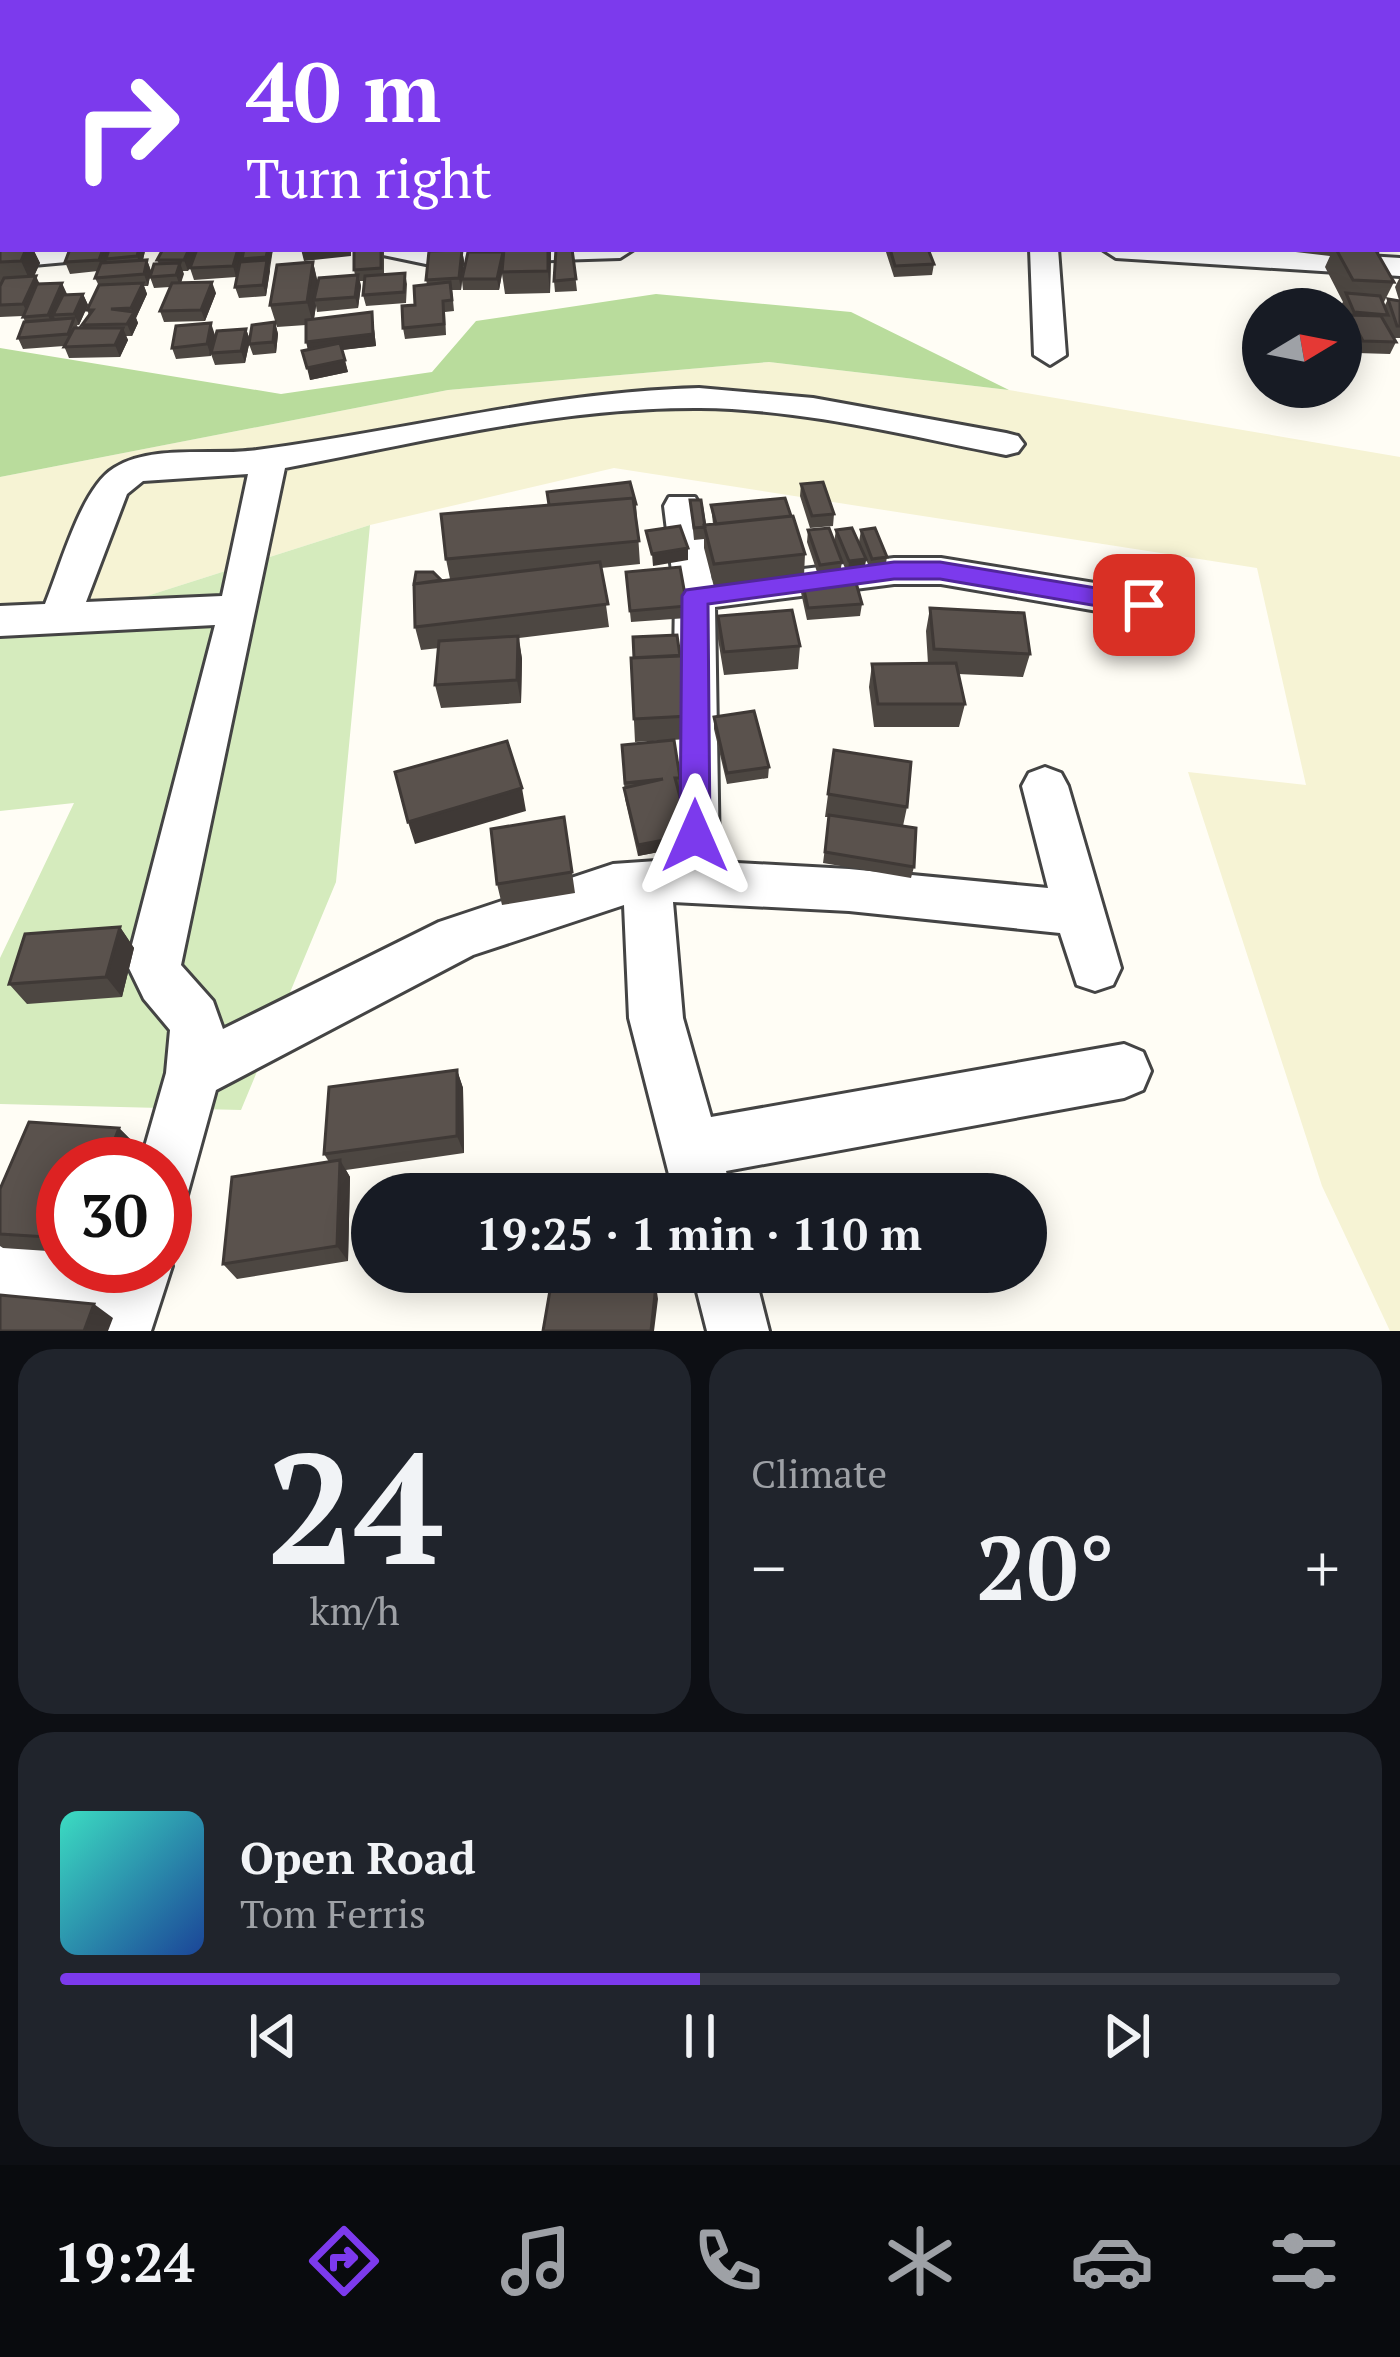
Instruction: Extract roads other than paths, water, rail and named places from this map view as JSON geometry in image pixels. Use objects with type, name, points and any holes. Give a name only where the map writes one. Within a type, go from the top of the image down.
[{"type":"street","points":[[0,259],[78,252]]},
{"type":"street","points":[[410,252],[523,252]]},
{"type":"street","points":[[1044,252],[1050,355]]},
{"type":"street","points":[[1163,252],[1400,267]]},
{"type":"street","points":[[62,615],[118,480],[146,469],[269,460],[530,409],[705,398],[851,416],[1006,444]]},
{"type":"street","points":[[176,1137],[200,1031],[197,1019],[153,964],[239,609],[269,460]]},
{"type":"street","points":[[682,506],[695,596],[656,1018],[697,1172],[1124,1071]]},
{"type":"street","points":[[695,596],[894,571],[940,571],[1144,605]]},
{"type":"street","points":[[0,621],[239,609]]},
{"type":"street","points":[[1046,786],[1095,968]]},
{"type":"street","points":[[193,1073],[458,938],[594,891],[671,882],[849,890],[1082,913]]},
{"type":"street","points":[[0,1277],[133,1294]]},
{"type":"street","points":[[728,1293],[738,1331]]}]
